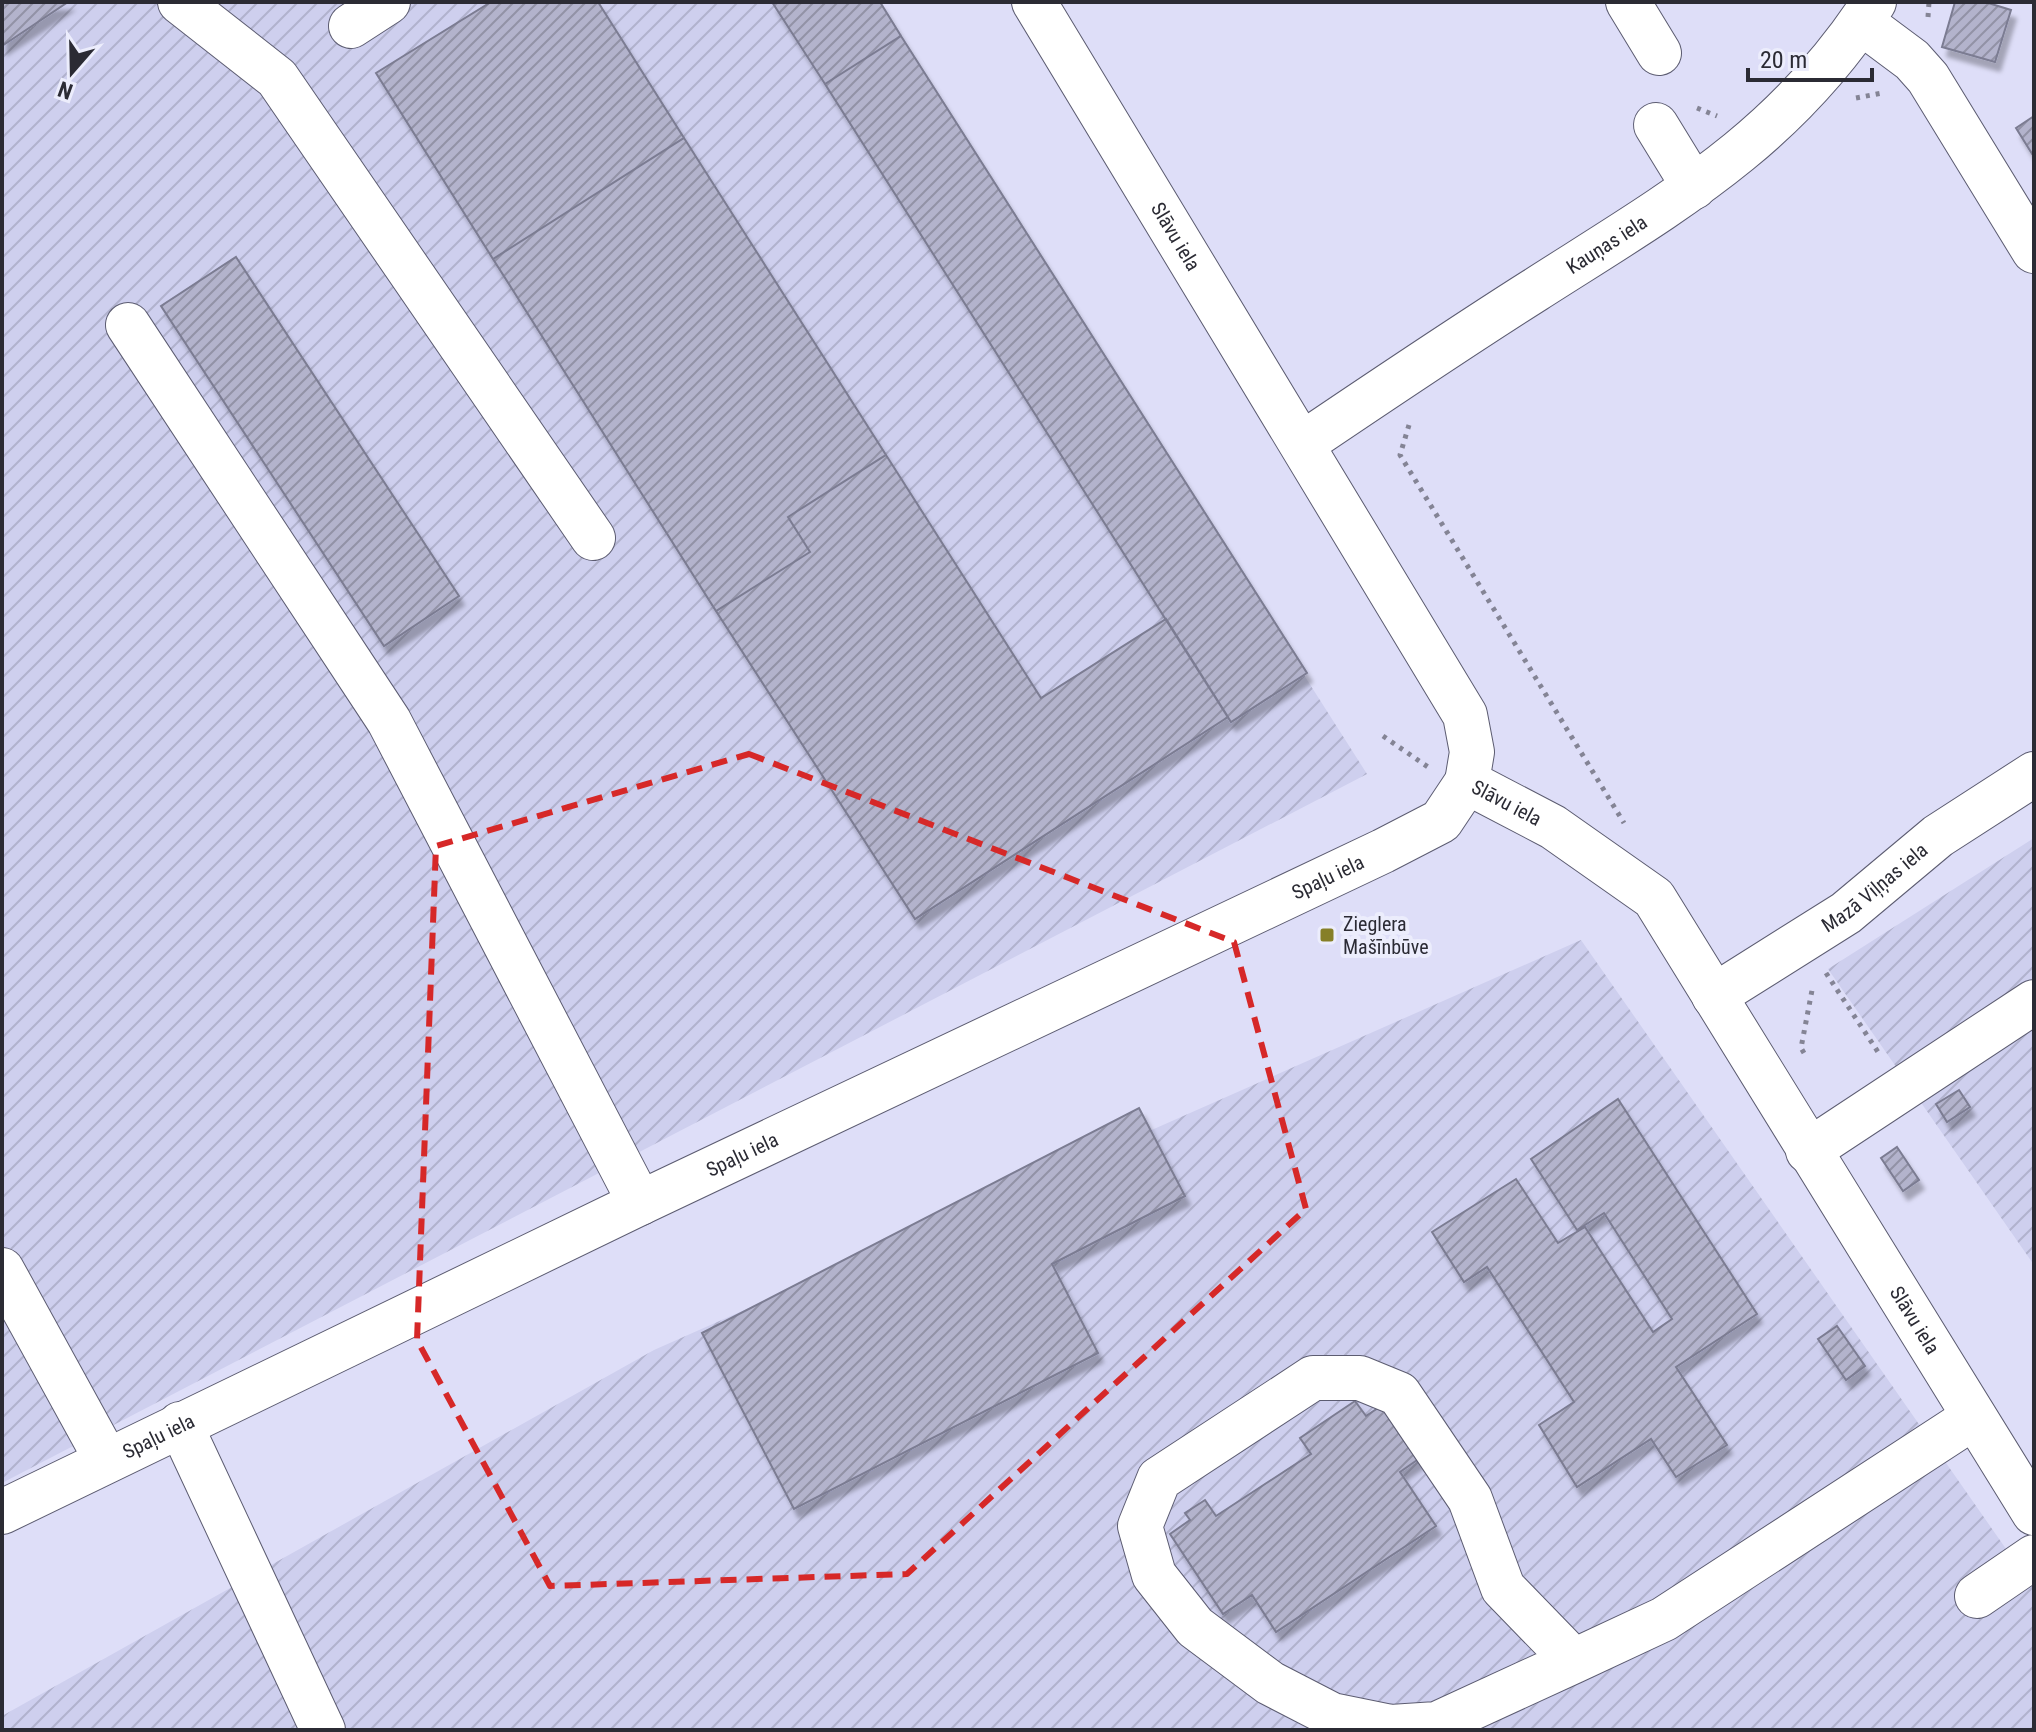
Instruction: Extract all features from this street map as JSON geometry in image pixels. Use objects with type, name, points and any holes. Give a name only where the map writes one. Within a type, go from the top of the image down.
[{"type":"street","points":[[180,2],[277,78],[593,538]]},
{"type":"street","points":[[351,26],[388,2]]},
{"type":"street","name":"Slāvu iela","points":[[1034,2],[1465,715],[1472,752],[1467,782],[1553,827],[1654,898],[2034,1513]]},
{"type":"street","points":[[1628,2],[1659,53]]},
{"type":"street","points":[[1868,12],[1928,78],[2034,251]]},
{"type":"street","name":"Kauņas iela","points":[[1302,444],[1694,187],[1760,138],[1806,93],[1868,12]]},
{"type":"street","points":[[1656,125],[1694,187]]},
{"type":"street","points":[[128,325],[389,721],[640,1203]]},
{"type":"street","name":"Mazā Viļņas iela","points":[[1714,996],[1846,913],[1938,836],[2034,774]]},
{"type":"street","name":"Spaļu iela","points":[[2,1512],[640,1203],[1383,851],[1441,821],[1467,782]]},
{"type":"street","points":[[1808,1151],[2034,1002]]},
{"type":"street","points":[[2,1270],[106,1459]]},
{"type":"street","points":[[1574,1661],[1503,1588],[1470,1499],[1399,1394],[1360,1378],[1313,1378],[1159,1479],[1140,1526],[1154,1575],[1195,1627],[1270,1683],[1332,1715],[1391,1727],[1437,1724],[1574,1661],[1664,1619],[1974,1417]]},
{"type":"street","points":[[180,1424],[323,1730]]},
{"type":"street","points":[[1977,1596],[2034,1557]]},
{"type":"path","points":[[1659,53],[1667,65],[1678,71],[1698,110],[1727,120]]},
{"type":"path","points":[[1412,413],[1400,455],[1631,833]]},
{"type":"path","points":[[1809,1061],[1801,1048],[1818,968],[1902,1089]]},
{"type":"highlighted area","points":[[749,754],[1234,942],[1306,1209],[907,1574],[550,1586],[417,1340],[436,846]]},
{"type":"shaded area","points":[[2,2],[875,2],[1367,774],[2,1483]]},
{"type":"shaded area","points":[[2034,838],[2034,1265],[1828,969]]},
{"type":"shaded area","points":[[1581,940],[2034,1589],[2034,1730],[2,1730],[2,1716],[654,1350]]},
{"type":"building","points":[[2,2],[68,2],[2,46]]},
{"type":"building","points":[[491,2],[598,2],[684,138],[493,259],[376,73]]},
{"type":"building","points":[[772,2],[880,2],[901,36],[825,84]]},
{"type":"building","points":[[1955,2],[1985,2],[2011,10],[1995,62],[1942,47]]},
{"type":"building","points":[[901,36],[1307,673],[1231,722],[825,84]]},
{"type":"building","points":[[2034,116],[2034,157],[2016,128]]},
{"type":"building","points":[[684,138],[886,455],[788,517],[810,552],[716,611],[493,259]]},
{"type":"building","points":[[236,257],[459,596],[384,646],[161,306]]},
{"type":"building","points":[[886,455],[1041,698],[1166,619],[1228,717],[915,919],[716,611],[810,552],[788,517]]},
{"type":"building","points":[[1959,1090],[1970,1107],[1947,1122],[1936,1104]]},
{"type":"building","points":[[1618,1099],[1757,1314],[1676,1367],[1727,1445],[1676,1477],[1651,1439],[1577,1487],[1539,1425],[1574,1402],[1487,1267],[1464,1282],[1432,1232],[1516,1179],[1558,1243],[1585,1227],[1653,1332],[1672,1319],[1604,1213],[1577,1230],[1531,1159]]},
{"type":"building","points":[[1139,1108],[1185,1196],[1052,1264],[1098,1353],[794,1509],[702,1333]]},
{"type":"building","points":[[1897,1147],[1919,1180],[1903,1191],[1881,1158]]},
{"type":"building","points":[[1837,1326],[1865,1366],[1846,1380],[1818,1339]]},
{"type":"building","points":[[1355,1401],[1366,1416],[1384,1404],[1420,1458],[1400,1472],[1436,1526],[1276,1632],[1252,1595],[1223,1614],[1170,1534],[1190,1520],[1185,1513],[1205,1500],[1216,1516],[1311,1454],[1300,1438]]},
{"type":"place","name":"Zieglera Mašīnbūve","points":[[1327,935]]}]
